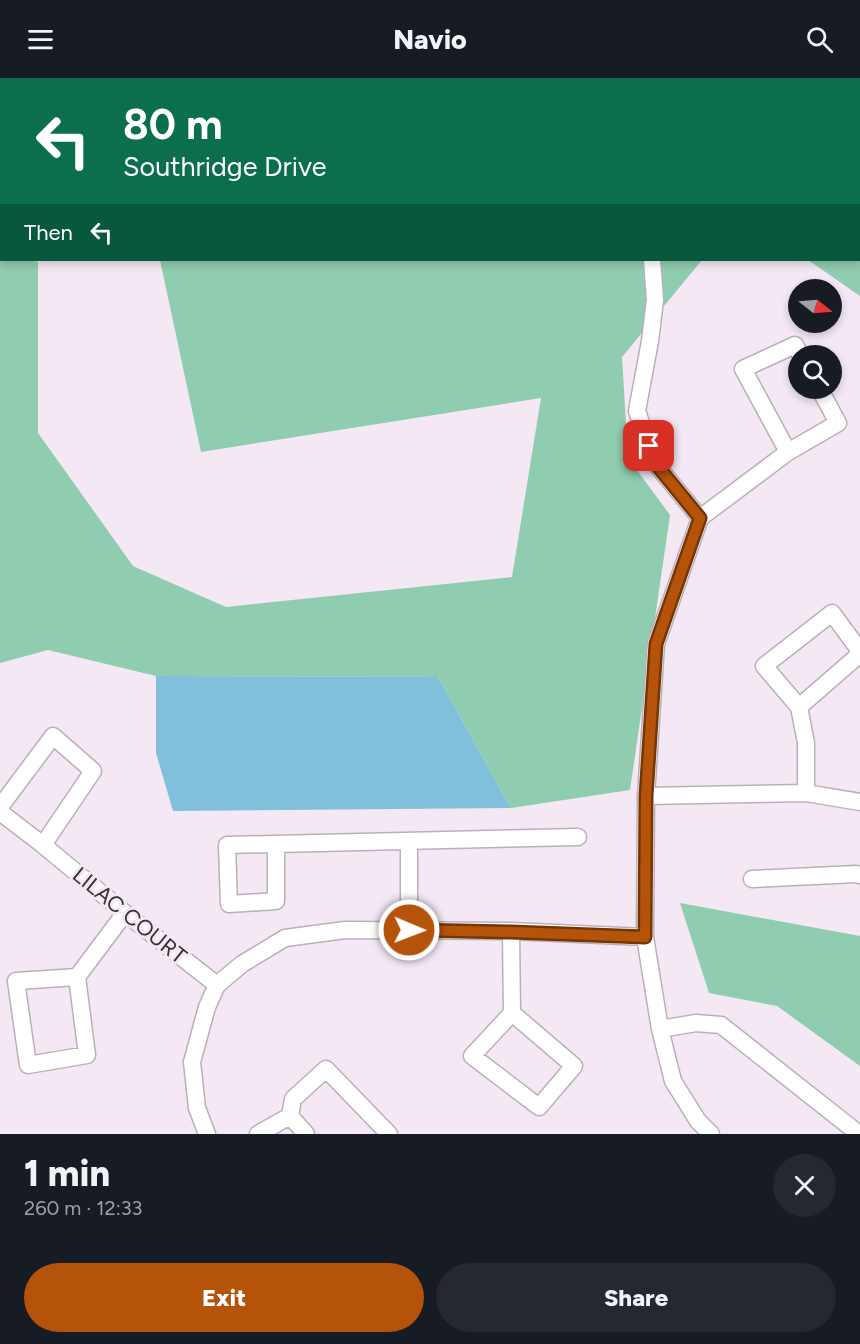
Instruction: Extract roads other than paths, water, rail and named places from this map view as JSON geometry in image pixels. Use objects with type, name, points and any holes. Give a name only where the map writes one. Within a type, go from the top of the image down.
[{"type":"street","points":[[652,261],[655,300],[650,341],[636,411],[655,463],[700,518]]},
{"type":"street","points":[[788,348],[743,369],[788,452]]},
{"type":"street","points":[[711,1134],[698,1121],[674,1081],[660,1029],[645,937],[646,796],[656,644],[700,518],[788,452],[838,423],[825,399]]},
{"type":"street","points":[[799,706],[860,653],[832,613],[764,666],[799,706],[806,743],[806,794]]},
{"type":"street","points":[[0,807],[53,736],[93,771],[43,845]]},
{"type":"street","points":[[646,796],[806,794],[860,802]]},
{"type":"street","name":"LILAC COURT","points":[[0,812],[217,985]]},
{"type":"street","points":[[276,844],[276,901],[229,904],[227,845],[578,837]]},
{"type":"street","points":[[409,930],[410,841]]},
{"type":"street","points":[[752,879],[858,874],[860,857]]},
{"type":"street","points":[[77,977],[16,981],[28,1065],[87,1055],[77,977],[125,913]]},
{"type":"street","points":[[207,1134],[197,1108],[192,1062],[207,1007],[217,985],[242,964],[285,938],[345,930],[511,932],[645,937]]},
{"type":"street","points":[[511,932],[512,1013],[472,1056],[539,1107],[574,1066],[512,1013]]},
{"type":"street","points":[[660,1029],[696,1023],[721,1025],[859,1134]]},
{"type":"street","points":[[290,1116],[293,1100],[326,1069],[389,1134]]},
{"type":"street","points":[[258,1134],[290,1116]]},
{"type":"street","points":[[290,1116],[306,1134]]},
{"type":"water","points":[[156,676],[438,677],[511,808],[173,811],[156,753]]}]
